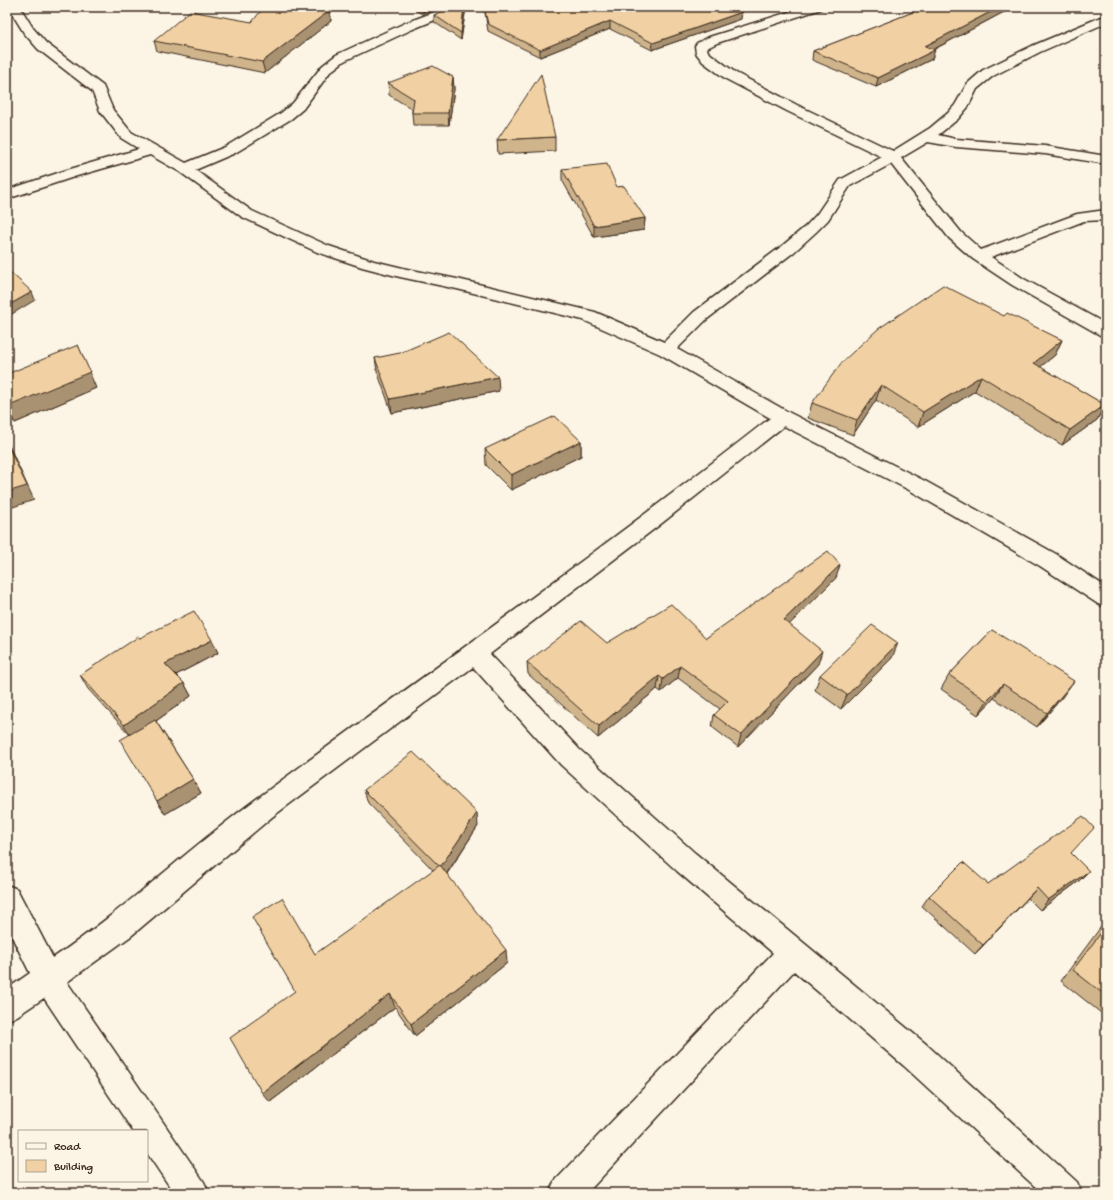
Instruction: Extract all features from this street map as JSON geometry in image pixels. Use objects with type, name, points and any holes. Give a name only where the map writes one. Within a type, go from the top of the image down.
[{"type":"street","points":[[14,7],[28,30],[42,46],[98,89],[107,111],[120,129],[135,141],[185,169],[247,214],[323,249],[406,274],[457,284],[589,316],[666,350],[783,416],[918,486],[1048,560],[1106,598]]},
{"type":"street","points":[[185,169],[230,150],[286,116],[298,106],[326,69],[340,58],[409,26],[458,7]]},
{"type":"street","points":[[817,7],[713,40],[701,46],[702,53],[718,68],[731,76],[792,108],[892,156],[955,235],[979,256],[1018,282],[1106,331]]},
{"type":"street","points":[[420,10],[434,16]]},
{"type":"street","points":[[666,350],[700,316],[788,249],[811,229],[823,217],[845,183],[926,137],[953,116],[961,107],[972,87],[988,73],[1029,52],[1106,18]]},
{"type":"street","points":[[1085,28],[1106,30]]},
{"type":"street","points":[[926,137],[956,143],[1045,150],[1106,160]]},
{"type":"street","points":[[7,195],[72,173],[152,150]]},
{"type":"street","points":[[979,256],[1082,217],[1106,215]]},
{"type":"street","points":[[7,1006],[101,941],[260,812],[624,542],[783,416]]},
{"type":"street","points":[[475,653],[570,757],[686,862],[915,1054],[1066,1193]]},
{"type":"street","points":[[7,898],[48,979],[193,1193]]},
{"type":"street","points":[[565,1193],[794,952]]},
{"type":"building","points":[[264,7],[329,11],[262,62],[154,41],[190,11],[252,22]]},
{"type":"building","points":[[453,7],[464,7],[461,33],[434,15]]},
{"type":"building","points":[[484,7],[735,7],[742,12],[653,43],[610,21],[540,50],[488,24]]},
{"type":"building","points":[[926,7],[1000,7],[925,46],[935,50],[878,78],[813,51]]},
{"type":"building","points":[[433,66],[453,77],[448,113],[412,113],[414,99],[388,83]]},
{"type":"building","points":[[541,74],[555,137],[497,140]]},
{"type":"building","points":[[607,164],[617,187],[624,186],[645,218],[594,226],[562,169]]},
{"type":"building","points":[[7,271],[9,271],[32,292],[7,306]]},
{"type":"building","points":[[943,285],[1004,316],[1007,313],[1062,340],[1034,363],[1105,405],[1070,430],[981,376],[923,412],[881,385],[857,420],[812,403],[842,362],[878,329]]},
{"type":"building","points":[[449,332],[498,377],[390,399],[375,358],[400,353]]},
{"type":"building","points":[[78,345],[90,372],[7,407],[7,374]]},
{"type":"building","points":[[555,416],[581,441],[511,475],[485,449]]},
{"type":"building","points":[[7,444],[27,486],[7,492]]},
{"type":"building","points":[[828,551],[840,565],[784,620],[822,651],[741,735],[714,715],[728,701],[680,666],[663,679],[659,676],[599,726],[527,662],[581,621],[607,643],[671,604],[706,638]]},
{"type":"building","points":[[194,611],[212,640],[165,664],[184,683],[124,725],[80,675],[138,637],[140,638]]},
{"type":"building","points":[[872,625],[898,643],[847,695],[820,675]]},
{"type":"building","points":[[992,630],[1074,681],[1047,713],[1003,684],[987,701],[949,675]]},
{"type":"building","points":[[155,720],[193,779],[157,801],[120,740]]},
{"type":"building","points":[[413,752],[477,813],[441,866],[439,866],[364,790]]},
{"type":"building","points":[[1083,816],[1094,828],[1071,853],[1089,871],[1048,900],[1037,888],[983,945],[929,896],[963,862],[988,884]]},
{"type":"building","points":[[440,865],[506,950],[411,1024],[390,994],[262,1093],[230,1038],[295,991],[252,917],[282,898],[315,954]]},
{"type":"building","points":[[1106,926],[1106,996],[1073,970]]}]
